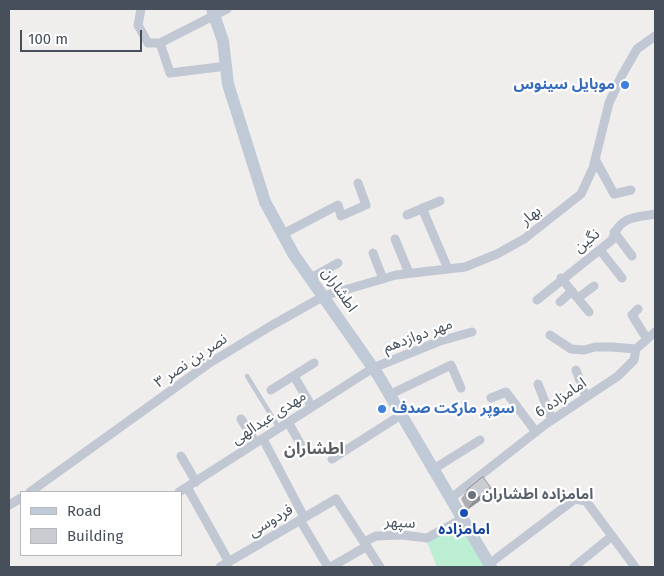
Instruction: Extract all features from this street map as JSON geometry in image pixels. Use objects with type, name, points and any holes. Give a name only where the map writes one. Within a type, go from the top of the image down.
[{"type":"street","points":[[143,9],[138,25],[148,43],[160,44],[213,12],[227,9]]},
{"type":"street","name":"اطشاران","points":[[213,12],[223,41],[228,84],[266,202],[283,234],[311,278],[390,394],[432,470],[490,566]]},
{"type":"street","name":"بهار","points":[[324,296],[383,279],[465,267],[496,254],[524,239],[581,194],[593,168],[609,104],[622,75],[638,49],[655,36]]},
{"type":"street","points":[[160,44],[170,73],[227,66]]},
{"type":"street","points":[[595,159],[614,194],[631,190]]},
{"type":"street","points":[[283,234],[338,205],[341,216],[366,205],[358,183]]},
{"type":"street","points":[[407,215],[440,201]]},
{"type":"street","points":[[422,208],[448,269]]},
{"type":"street","name":"نگین","points":[[537,300],[561,278],[612,240],[617,226],[628,218],[655,214]]},
{"type":"street","points":[[614,232],[632,256]]},
{"type":"street","points":[[395,239],[409,274]]},
{"type":"street","points":[[600,250],[622,278]]},
{"type":"street","points":[[373,253],[383,279]]},
{"type":"street","points":[[311,278],[338,263]]},
{"type":"street","points":[[561,278],[590,312]]},
{"type":"street","points":[[560,302],[594,286]]},
{"type":"street","name":"نصر بن نصر ۳","points":[[31,491],[80,458],[208,364],[268,327],[324,296]]},
{"type":"street","points":[[638,310],[632,315],[647,339]]},
{"type":"street","name":"مهر دوازدهم","points":[[373,368],[440,341],[472,332]]},
{"type":"street","name":"امامزاده 6","points":[[450,499],[552,420],[618,376],[634,360],[636,349],[655,332]]},
{"type":"street","points":[[550,335],[571,349],[584,350],[596,347],[612,347],[636,349]]},
{"type":"street","points":[[270,390],[314,363]]},
{"type":"street","points":[[390,394],[451,365],[461,388]]},
{"type":"street","name":"مهدی عبدالهی","points":[[183,490],[373,368]]},
{"type":"street","points":[[576,370],[586,397]]},
{"type":"street","points":[[294,376],[312,407]]},
{"type":"street","points":[[538,384],[552,420]]},
{"type":"street","points":[[491,398],[506,392],[536,432]]},
{"type":"street","points":[[332,459],[401,415]]},
{"type":"street","points":[[241,418],[259,441],[329,567]]},
{"type":"street","points":[[288,422],[301,445]]},
{"type":"street","points":[[432,470],[480,440]]},
{"type":"street","points":[[181,456],[196,482]]},
{"type":"street","points":[[183,490],[229,562]]},
{"type":"street","points":[[9,505],[20,499]]},
{"type":"street","name":"فردوسی","points":[[220,567],[336,499],[365,544]]},
{"type":"street","points":[[490,566],[575,499],[586,501],[635,567]]},
{"type":"street","name":"سپهر","points":[[329,567],[376,536],[402,535],[426,538],[462,519]]},
{"type":"street","points":[[574,567],[612,536]]},
{"type":"street","points":[[365,544],[380,567]]},
{"type":"lane","points":[[247,376],[279,428]]},
{"type":"green space","points":[[454,526],[462,528],[485,567],[437,567],[427,542]]},
{"type":"building","points":[[483,477],[491,488],[473,501],[467,490]]},
{"type":"place","name":"موبایل سینوس","points":[[625,85]]},
{"type":"place","name":"سوپر مارکت صدف","points":[[382,409]]},
{"type":"place","name":"امامزاده اطشاران","points":[[472,495]]},
{"type":"place","name":"امامزاده","points":[[464,513]]},
{"type":"district","name":"اطشاران","points":[[314,450]]}]
